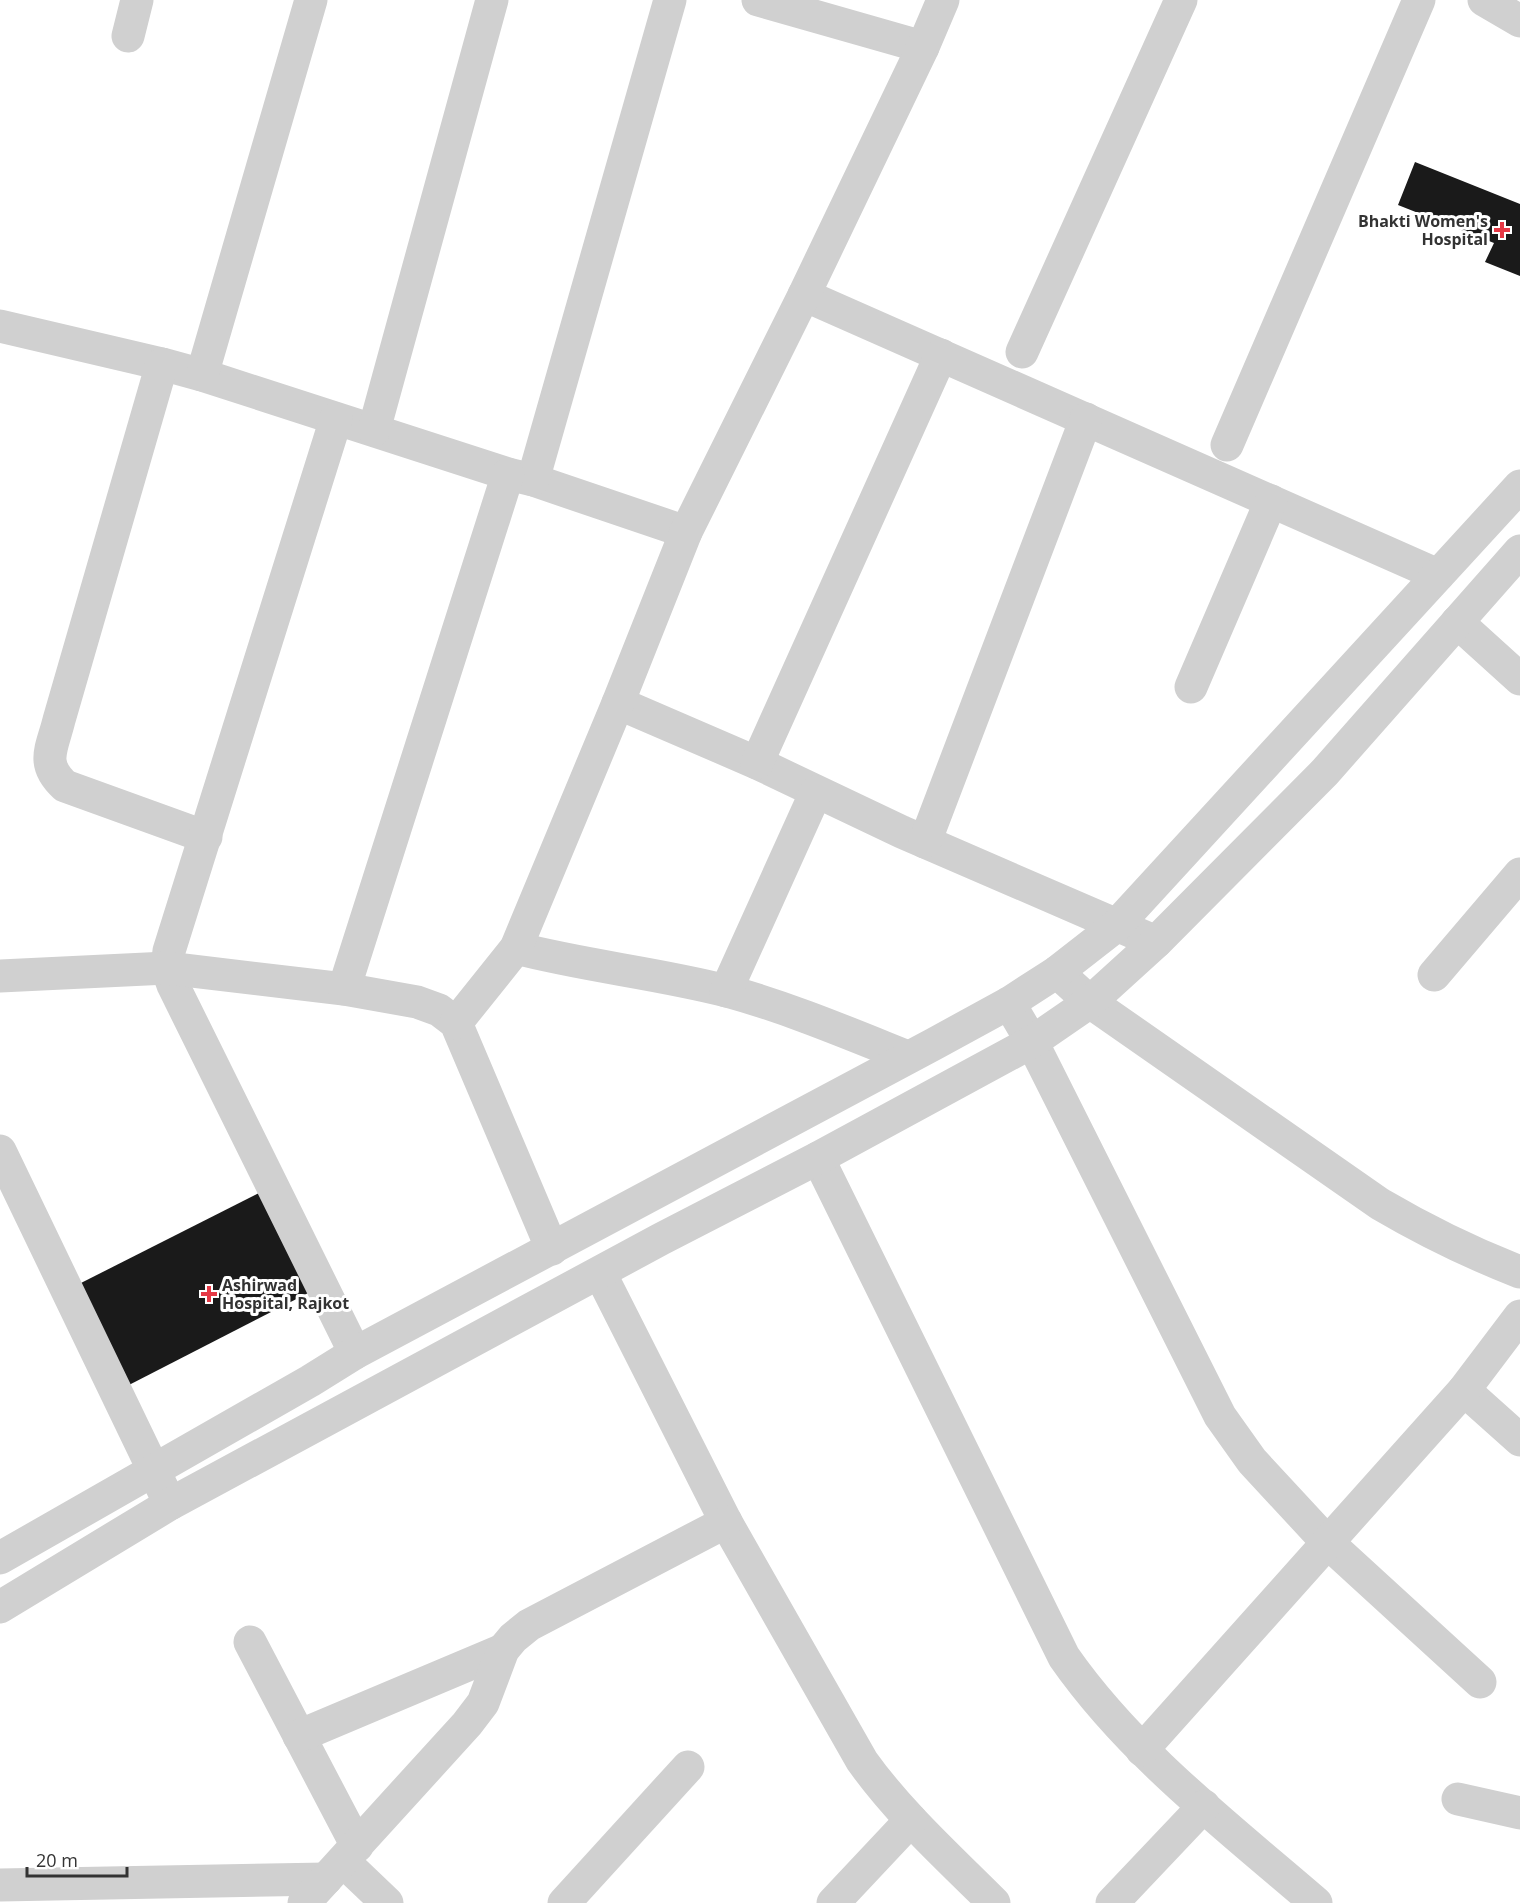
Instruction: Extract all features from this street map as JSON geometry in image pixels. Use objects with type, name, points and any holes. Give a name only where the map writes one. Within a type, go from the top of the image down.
[{"type":"street","points":[[128,36],[137,0]]},
{"type":"street","points":[[202,375],[311,0]]},
{"type":"street","points":[[374,430],[492,0]]},
{"type":"street","points":[[344,989],[520,477],[670,0]]},
{"type":"street","points":[[758,0],[923,47]]},
{"type":"street","points":[[456,1023],[516,948],[686,532],[804,295],[923,47],[943,0]]},
{"type":"street","points":[[1022,352],[1181,0]]},
{"type":"street","points":[[1227,445],[1419,0]]},
{"type":"street","points":[[1484,0],[1520,21]]},
{"type":"street","points":[[804,295],[1438,575]]},
{"type":"street","points":[[0,326],[202,375],[686,532]]},
{"type":"street","points":[[757,763],[941,355]]},
{"type":"street","points":[[162,364],[59,720],[49,762],[55,776],[65,786],[206,837]]},
{"type":"street","points":[[336,418],[170,951],[167,968],[173,986],[355,1353]]},
{"type":"street","points":[[925,842],[1086,419]]},
{"type":"street","points":[[0,1558],[355,1353],[1009,1003],[1057,972],[1116,926],[1520,486]]},
{"type":"street","points":[[1191,687],[1272,501]]},
{"type":"street","points":[[0,1606],[170,1504],[1032,1042],[1090,1002],[1156,942],[1325,772],[1520,551]]},
{"type":"street","points":[[1457,622],[1520,679]]},
{"type":"street","points":[[618,703],[757,763],[925,842],[1156,942]]},
{"type":"street","points":[[726,991],[816,792]]},
{"type":"street","points":[[1434,975],[1520,874]]},
{"type":"street","points":[[516,948],[726,991],[828,1025],[908,1057]]},
{"type":"street","points":[[0,976],[167,968],[344,989],[417,1002],[439,1010],[456,1023],[552,1249]]},
{"type":"street","points":[[1057,972],[1090,1002],[1380,1204],[1426,1231],[1477,1256],[1520,1272]]},
{"type":"street","points":[[1009,1003],[1032,1042],[1220,1416],[1252,1461],[1327,1542],[1480,1682]]},
{"type":"street","points":[[0,1151],[170,1504]]},
{"type":"street","points":[[818,1158],[1064,1657],[1088,1691],[1142,1750],[1316,1903]]},
{"type":"street","points":[[600,1273],[726,1522],[862,1761],[881,1787],[911,1820],[994,1903]]},
{"type":"street","points":[[1142,1750],[1464,1390],[1520,1316]]},
{"type":"street","points":[[1464,1390],[1520,1440]]},
{"type":"street","points":[[304,1903],[467,1724],[483,1703],[503,1650],[513,1638],[529,1625],[726,1522]]},
{"type":"street","points":[[250,1642],[299,1736],[342,1862],[387,1903]]},
{"type":"street","points":[[299,1736],[503,1650]]},
{"type":"street","points":[[564,1903],[688,1767]]},
{"type":"street","points":[[1458,1799],[1520,1813]]},
{"type":"street","points":[[1112,1903],[1204,1806]]},
{"type":"street","points":[[833,1903],[911,1820]]},
{"type":"street","points":[[0,1884],[342,1862]]},
{"type":"building","points":[[1415,162],[1520,204],[1520,276],[1485,262],[1494,243],[1398,205]]},
{"type":"building","points":[[263,1191],[314,1290],[127,1386],[75,1286]]},
{"type":"place","name":"Bhakti Women's Hospital","points":[[1502,230]]},
{"type":"place","name":"Ashirwad Hospital, Rajkot","points":[[209,1294]]}]
